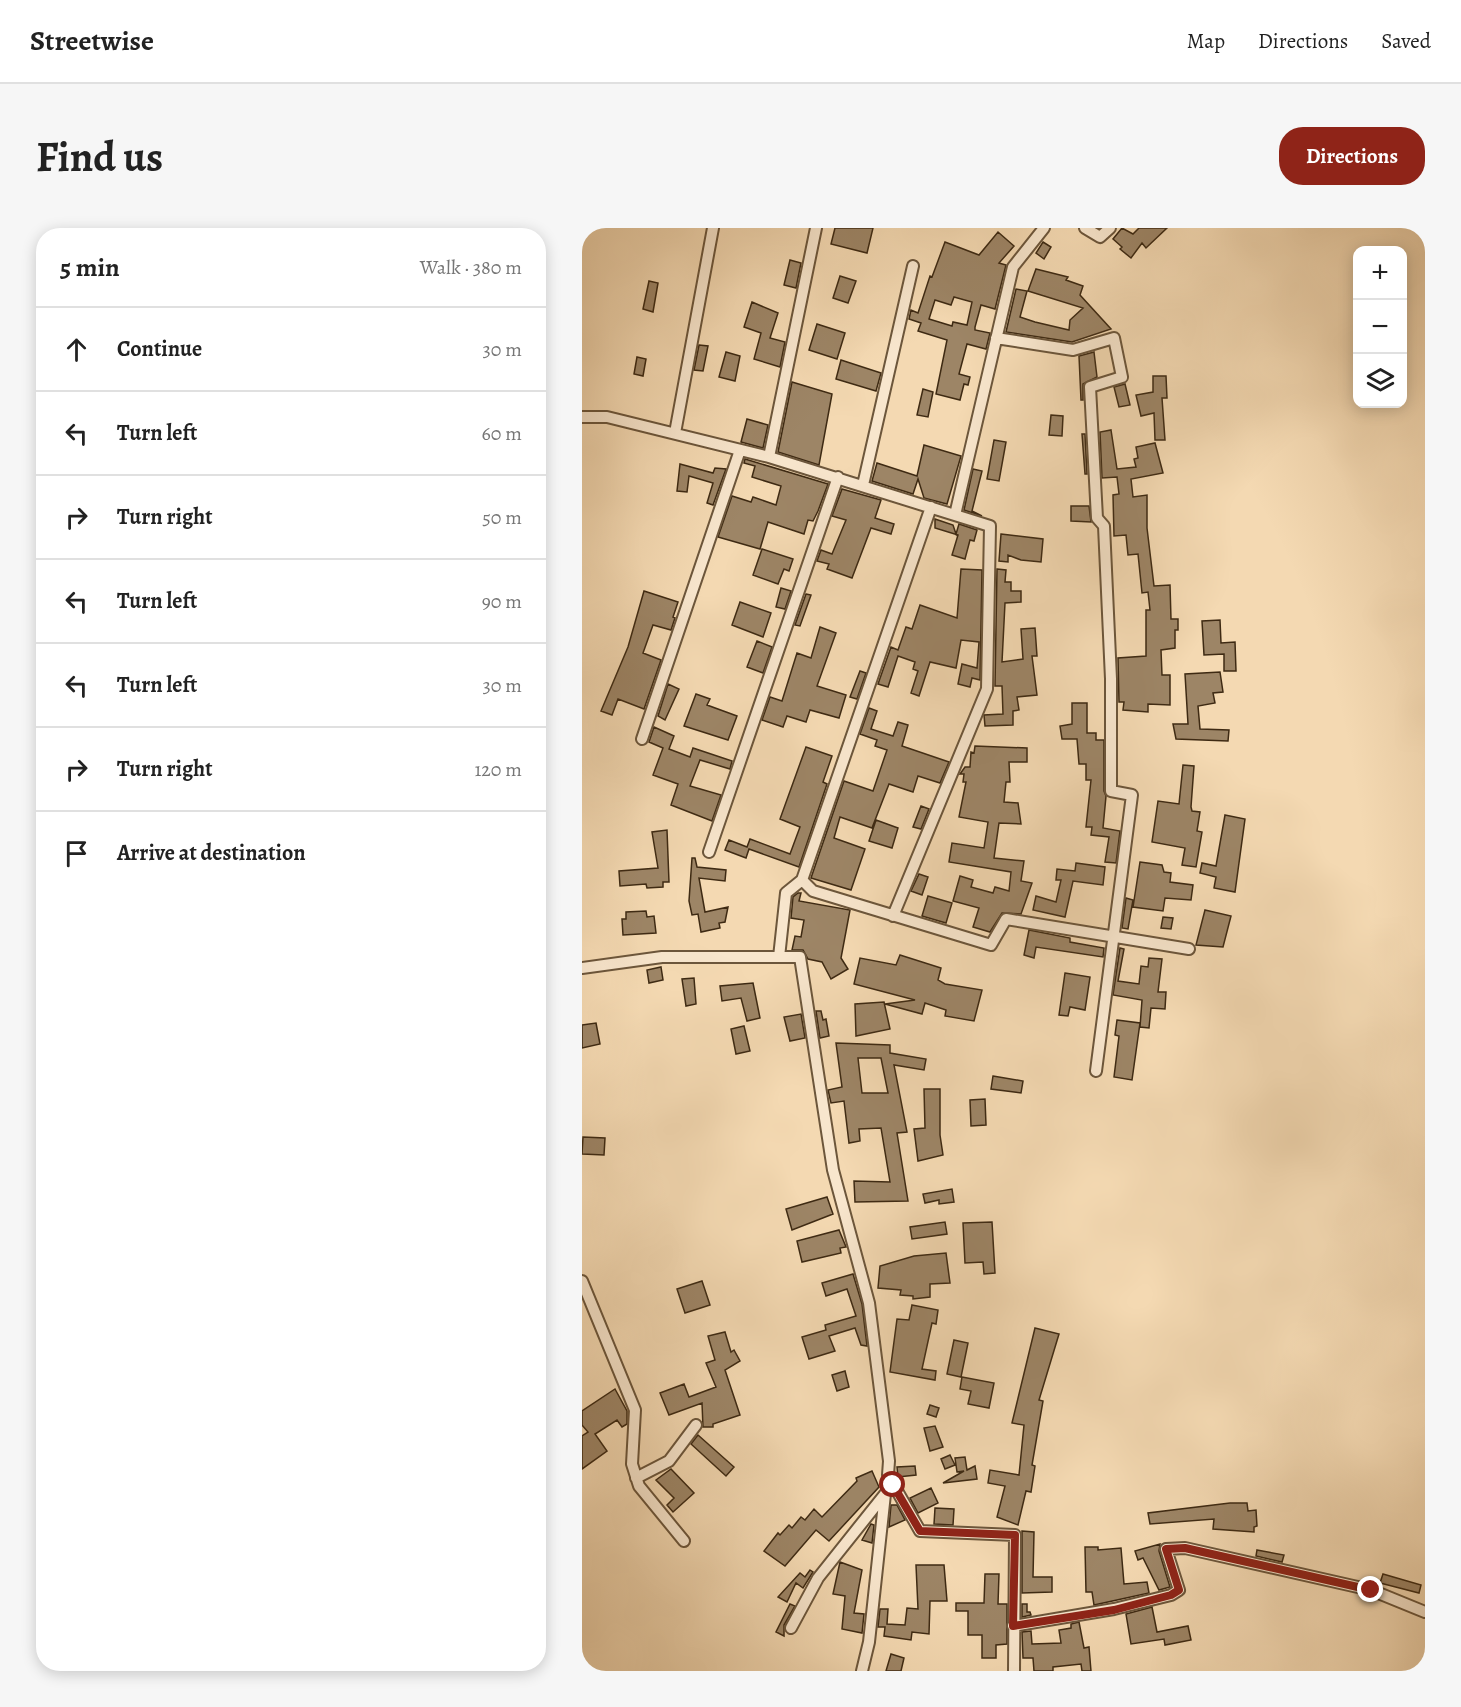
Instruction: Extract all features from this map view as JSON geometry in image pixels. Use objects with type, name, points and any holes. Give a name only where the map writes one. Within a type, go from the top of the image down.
[{"type":"street","points":[[675,433],[713,228]]},
{"type":"street","points":[[769,457],[816,228]]},
{"type":"street","points":[[955,515],[1013,267],[1044,228]]},
{"type":"street","points":[[1085,228],[1100,237],[1110,228]]},
{"type":"street","points":[[863,485],[913,266]]},
{"type":"street","points":[[996,338],[1073,350],[1114,338],[1122,377],[1090,387],[1097,518],[1104,526],[1110,679],[1111,791],[1132,795],[1096,1071]]},
{"type":"street","points":[[582,417],[607,417],[769,457],[990,526],[987,688],[894,916]]},
{"type":"street","points":[[642,739],[740,450]]},
{"type":"street","points":[[709,852],[838,477]]},
{"type":"street","points":[[779,957],[786,893],[802,880],[931,507]]},
{"type":"street","points":[[802,880],[813,891],[991,945],[1006,919],[1188,950]]},
{"type":"street","points":[[582,968],[662,957],[800,957],[833,1170],[869,1303],[889,1461],[889,1490],[869,1642],[862,1671]]},
{"type":"street","points":[[582,1281],[635,1410],[632,1464],[639,1486],[684,1541]]},
{"type":"street","points":[[636,1478],[669,1461],[696,1425]]},
{"type":"street","points":[[889,1490],[920,1531],[1015,1535],[1014,1671]]},
{"type":"street","points":[[791,1628],[818,1578],[889,1490]]},
{"type":"street","points":[[1013,1626],[1114,1610],[1171,1595],[1179,1590],[1166,1549],[1185,1548],[1371,1590],[1425,1612]]},
{"type":"building","points":[[835,228],[873,228],[867,253],[831,244]]},
{"type":"building","points":[[1122,228],[1133,234],[1139,228],[1167,228],[1146,248],[1142,243],[1131,258],[1113,239]]},
{"type":"building","points":[[998,232],[1014,246],[999,263],[1006,265],[995,309],[981,305],[975,327],[975,330],[990,333],[986,349],[967,344],[959,374],[970,377],[968,385],[964,384],[960,400],[936,394],[947,340],[918,331],[921,323],[909,319],[911,310],[918,313],[930,276],[932,277],[945,242],[979,255]],"holes":[[[954,297],[972,302],[967,325],[953,322],[952,326],[929,319],[935,300],[951,305]]]},
{"type":"building","points":[[1043,242],[1051,247],[1044,259],[1036,253]]},
{"type":"building","points":[[790,260],[801,263],[796,288],[784,285]]},
{"type":"building","points":[[1036,269],[1068,277],[1066,280],[1083,286],[1080,295],[1111,329],[1072,342],[1006,332],[1016,289],[1027,291],[1020,317],[1035,322],[1069,330],[1070,320],[1083,308],[1028,291]]},
{"type":"building","points":[[840,276],[856,281],[848,303],[833,298]]},
{"type":"building","points":[[649,281],[658,283],[653,312],[643,309]]},
{"type":"building","points":[[752,302],[778,313],[770,338],[785,342],[780,367],[754,359],[761,333],[744,327]]},
{"type":"building","points":[[817,324],[845,333],[837,359],[809,350]]},
{"type":"building","points":[[699,345],[708,346],[703,371],[694,370]]},
{"type":"building","points":[[726,352],[740,356],[735,381],[719,377]]},
{"type":"building","points":[[1094,352],[1097,377],[1083,384],[1083,400],[1081,400],[1079,356]]},
{"type":"building","points":[[637,357],[646,359],[643,376],[634,374]]},
{"type":"building","points":[[841,360],[881,373],[876,391],[836,379]]},
{"type":"building","points":[[1153,376],[1166,376],[1167,398],[1162,398],[1165,440],[1155,440],[1154,413],[1141,416],[1136,395],[1153,392]]},
{"type":"building","points":[[792,382],[832,394],[819,465],[778,452]]},
{"type":"building","points":[[1125,384],[1130,405],[1119,407],[1114,387]]},
{"type":"building","points":[[923,389],[933,392],[928,417],[917,415]]},
{"type":"building","points":[[1051,415],[1063,416],[1062,436],[1049,435]]},
{"type":"building","points":[[747,419],[768,425],[763,448],[741,442]]},
{"type":"building","points":[[1111,430],[1117,469],[1136,467],[1134,459],[1138,458],[1136,447],[1155,443],[1163,473],[1131,479],[1133,497],[1147,495],[1147,528],[1154,586],[1170,585],[1171,619],[1178,619],[1178,630],[1175,630],[1175,648],[1161,650],[1162,675],[1170,675],[1170,705],[1148,704],[1148,712],[1123,710],[1124,702],[1119,702],[1118,658],[1146,656],[1146,610],[1150,610],[1148,592],[1142,593],[1138,554],[1128,555],[1126,535],[1114,536],[1113,495],[1119,494],[1117,477],[1102,478],[1100,432]]},
{"type":"building","points":[[1082,434],[1085,434],[1087,474],[1085,474]]},
{"type":"building","points":[[994,440],[1006,442],[999,481],[987,479]]},
{"type":"building","points":[[924,445],[961,456],[947,504],[924,498],[918,479],[913,494],[872,481],[877,463],[917,476]]},
{"type":"building","points":[[745,459],[828,484],[818,511],[813,521],[808,520],[804,534],[768,522],[760,549],[718,537],[732,496],[751,502],[753,497],[776,505],[781,486],[752,477],[755,466],[744,463]]},
{"type":"building","points":[[680,464],[713,473],[715,468],[726,469],[713,505],[707,503],[713,483],[689,476],[687,492],[677,491]]},
{"type":"building","points":[[973,469],[982,471],[972,511],[982,516],[964,510]]},
{"type":"building","points":[[842,489],[881,500],[875,518],[894,524],[891,534],[871,528],[852,578],[827,569],[829,564],[817,561],[821,550],[832,554],[846,520],[832,516]]},
{"type":"building","points":[[1071,506],[1089,506],[1091,522],[1071,521]]},
{"type":"building","points":[[935,519],[953,525],[956,534],[959,524],[977,530],[974,541],[970,540],[965,559],[952,555],[958,535],[935,528]]},
{"type":"building","points":[[1001,534],[1043,539],[1041,562],[1021,560],[1008,555],[1008,562],[999,561]]},
{"type":"building","points":[[762,549],[793,559],[789,571],[784,569],[778,584],[753,575]]},
{"type":"building","points":[[961,569],[982,570],[980,680],[972,678],[970,687],[958,684],[962,664],[977,668],[979,642],[961,640],[956,668],[930,662],[919,696],[911,693],[918,671],[913,669],[915,662],[898,656],[888,687],[878,684],[891,647],[898,650],[906,627],[912,629],[920,605],[957,618]]},
{"type":"building","points":[[997,569],[1006,570],[1005,582],[1011,582],[1011,591],[1021,591],[1021,602],[1005,603],[1002,662],[1023,659],[1021,629],[1035,628],[1037,656],[1032,656],[1037,695],[1017,697],[1019,710],[1013,711],[1013,725],[985,726],[984,715],[1003,714],[1002,686],[995,686]]},
{"type":"building","points":[[781,588],[791,591],[785,609],[776,607]]},
{"type":"building","points":[[644,591],[678,602],[673,617],[675,618],[671,630],[653,625],[643,653],[661,660],[644,709],[618,699],[612,715],[601,711],[628,647]]},
{"type":"building","points":[[806,594],[811,595],[800,626],[795,625]]},
{"type":"building","points":[[740,602],[771,613],[763,637],[732,625]]},
{"type":"building","points":[[1220,620],[1221,643],[1235,642],[1236,671],[1224,671],[1224,654],[1204,655],[1202,621]]},
{"type":"building","points":[[820,627],[836,633],[817,686],[846,695],[839,718],[810,710],[806,722],[787,716],[783,727],[762,720],[770,697],[782,701],[797,653],[811,658]]},
{"type":"building","points":[[757,641],[772,647],[763,673],[747,667]]},
{"type":"building","points":[[860,671],[866,673],[857,699],[850,697]]},
{"type":"building","points":[[1220,672],[1223,692],[1213,693],[1215,703],[1198,706],[1200,729],[1229,730],[1228,741],[1176,739],[1173,724],[1188,724],[1185,674]]},
{"type":"building","points":[[668,684],[679,689],[665,720],[658,716]]},
{"type":"building","points":[[696,694],[710,699],[707,705],[737,716],[728,740],[684,726]]},
{"type":"building","points":[[1072,703],[1087,703],[1087,733],[1096,733],[1096,740],[1104,740],[1104,791],[1106,796],[1103,828],[1120,831],[1116,863],[1105,862],[1109,837],[1091,835],[1092,827],[1086,827],[1091,780],[1086,780],[1086,764],[1079,764],[1077,739],[1062,739],[1060,726],[1072,724]]},
{"type":"building","points":[[869,708],[877,711],[871,729],[893,736],[898,722],[908,725],[902,746],[949,762],[940,783],[918,776],[913,792],[889,784],[872,828],[840,817],[834,838],[865,849],[851,890],[811,878],[844,781],[873,791],[887,750],[875,746],[877,740],[860,734]]},
{"type":"building","points":[[654,727],[674,736],[669,749],[690,757],[693,748],[732,761],[730,769],[700,760],[690,786],[721,795],[712,821],[671,805],[678,784],[653,775],[663,748],[649,742]]},
{"type":"building","points":[[975,746],[1027,748],[1027,762],[1009,762],[1010,782],[1006,782],[1004,802],[1018,803],[1021,824],[999,823],[994,858],[1024,861],[1021,881],[1032,883],[1021,914],[1002,913],[990,932],[973,927],[979,908],[953,901],[960,876],[973,880],[971,887],[993,893],[995,887],[1009,891],[1011,872],[949,862],[952,843],[984,848],[988,822],[959,817],[966,782],[963,782],[964,774],[960,774],[965,767],[970,767],[971,752],[974,753]]},
{"type":"building","points":[[806,747],[832,756],[823,782],[827,784],[799,867],[749,849],[746,858],[725,850],[729,840],[747,847],[750,839],[790,854],[800,827],[780,819]]},
{"type":"building","points":[[1183,765],[1194,766],[1191,807],[1192,811],[1200,812],[1197,831],[1202,832],[1196,867],[1182,865],[1185,848],[1152,842],[1158,801],[1179,804]]},
{"type":"building","points":[[921,806],[929,809],[921,829],[913,827]]},
{"type":"building","points":[[1225,815],[1245,819],[1235,892],[1214,888],[1216,877],[1200,873],[1202,863],[1216,866]]},
{"type":"building","points":[[876,820],[898,828],[892,848],[869,841]]},
{"type":"building","points":[[667,830],[669,882],[663,882],[663,887],[647,888],[646,884],[620,886],[619,871],[658,868],[652,832]]},
{"type":"building","points":[[692,858],[695,858],[697,867],[726,870],[725,881],[699,878],[705,912],[728,907],[725,922],[719,923],[720,928],[701,932],[698,914],[692,915],[689,901]]},
{"type":"building","points":[[1140,862],[1162,865],[1164,872],[1171,873],[1170,882],[1193,885],[1191,900],[1165,898],[1163,911],[1133,907]]},
{"type":"building","points":[[1076,863],[1105,867],[1103,885],[1073,881],[1065,917],[1033,910],[1036,896],[1056,902],[1061,880],[1056,880],[1057,869],[1075,871]]},
{"type":"building","points":[[919,874],[928,877],[922,895],[911,891]]},
{"type":"building","points":[[801,893],[799,901],[850,910],[841,958],[848,969],[831,979],[822,962],[808,959],[803,950],[792,950],[795,936],[801,937],[804,920],[791,918],[793,897]]},
{"type":"building","points":[[928,896],[952,903],[946,923],[922,916]]},
{"type":"building","points":[[1126,898],[1133,900],[1128,929],[1122,928]]},
{"type":"building","points":[[1205,910],[1231,916],[1223,947],[1196,945]]},
{"type":"building","points":[[646,911],[647,917],[654,916],[656,933],[623,935],[622,919],[626,919],[626,912]]},
{"type":"building","points":[[1163,917],[1173,918],[1171,929],[1161,928]]},
{"type":"building","points":[[1029,930],[1070,938],[1070,942],[1104,948],[1103,957],[1036,947],[1034,958],[1024,955]]},
{"type":"building","points":[[1120,948],[1124,949],[1118,981],[1139,984],[1141,966],[1148,967],[1149,958],[1162,959],[1158,992],[1166,992],[1165,1009],[1151,1008],[1149,1028],[1140,1027],[1142,1000],[1113,995]]},
{"type":"building","points":[[900,955],[941,968],[938,980],[945,984],[982,990],[974,1021],[945,1016],[946,1010],[925,1003],[922,1014],[885,1004],[915,1000],[854,984],[860,958],[896,965]]},
{"type":"building","points":[[661,967],[663,980],[649,983],[647,970]]},
{"type":"building","points":[[1065,973],[1090,977],[1085,1010],[1070,1007],[1068,1016],[1059,1015]]},
{"type":"building","points":[[694,978],[696,1004],[686,1006],[682,979]]},
{"type":"building","points":[[753,983],[760,1018],[747,1021],[741,998],[722,1001],[720,986]]},
{"type":"building","points":[[884,1002],[890,1029],[856,1036],[855,1004]]},
{"type":"building","points":[[816,1011],[821,1011],[823,1020],[826,1019],[829,1036],[820,1038]]},
{"type":"building","points":[[801,1014],[805,1038],[790,1041],[784,1017]]},
{"type":"building","points":[[1117,1020],[1140,1023],[1132,1080],[1114,1077],[1119,1036],[1115,1035]]},
{"type":"building","points":[[596,1023],[600,1044],[582,1048],[582,1025]]},
{"type":"building","points":[[744,1026],[750,1051],[736,1054],[731,1029]]},
{"type":"building","points":[[836,1043],[890,1045],[890,1053],[926,1059],[924,1070],[894,1065],[907,1132],[897,1133],[908,1201],[855,1202],[854,1181],[890,1182],[881,1128],[859,1129],[860,1141],[849,1143],[844,1101],[831,1103],[828,1090],[842,1087]],"holes":[[[858,1058],[881,1058],[888,1093],[862,1093]]]},
{"type":"building","points":[[993,1076],[1023,1081],[1021,1093],[991,1089]]},
{"type":"building","points":[[924,1089],[940,1089],[940,1135],[943,1155],[918,1161],[914,1129],[925,1128]]},
{"type":"building","points":[[985,1099],[986,1125],[971,1126],[970,1100]]},
{"type":"building","points":[[583,1137],[605,1138],[604,1155],[582,1154]]},
{"type":"building","points":[[952,1189],[954,1202],[939,1204],[939,1200],[925,1203],[923,1194]]},
{"type":"building","points":[[827,1197],[833,1214],[792,1230],[786,1209]]},
{"type":"building","points":[[945,1222],[947,1234],[912,1239],[910,1227]]},
{"type":"building","points":[[992,1222],[995,1273],[984,1274],[983,1262],[965,1263],[963,1223]]},
{"type":"building","points":[[839,1230],[846,1247],[840,1248],[841,1253],[802,1262],[797,1241]]},
{"type":"building","points":[[946,1253],[950,1283],[930,1284],[930,1297],[913,1299],[913,1296],[900,1295],[901,1290],[878,1288],[880,1266],[914,1256]]},
{"type":"building","points":[[853,1274],[862,1304],[867,1346],[861,1345],[855,1328],[829,1336],[835,1351],[809,1359],[802,1337],[826,1330],[825,1325],[856,1316],[847,1289],[826,1296],[822,1283]]},
{"type":"building","points":[[702,1281],[710,1305],[685,1313],[677,1289]]},
{"type":"building","points":[[912,1305],[938,1310],[936,1324],[932,1323],[922,1369],[936,1371],[935,1380],[890,1372],[897,1319],[909,1320]]},
{"type":"building","points":[[1035,1328],[1059,1334],[1039,1400],[1043,1401],[1032,1465],[1035,1466],[1031,1492],[1026,1491],[1018,1525],[997,1517],[1005,1486],[988,1483],[990,1470],[1019,1475],[1024,1425],[1012,1423]]},
{"type":"building","points":[[725,1332],[731,1352],[734,1350],[740,1361],[725,1370],[740,1415],[713,1424],[713,1427],[703,1427],[702,1403],[669,1415],[660,1393],[684,1384],[689,1397],[716,1387],[706,1363],[715,1360],[708,1336]]},
{"type":"building","points":[[954,1340],[968,1343],[961,1377],[947,1374]]},
{"type":"building","points":[[845,1371],[849,1387],[837,1391],[832,1375]]},
{"type":"building","points":[[962,1377],[994,1383],[989,1408],[968,1404],[971,1391],[960,1389]]},
{"type":"building","points":[[615,1389],[627,1411],[627,1424],[622,1427],[617,1420],[595,1434],[607,1451],[582,1469],[582,1436],[588,1432],[582,1425],[582,1411]]},
{"type":"building","points":[[930,1405],[939,1408],[936,1417],[927,1414]]},
{"type":"building","points":[[935,1426],[943,1447],[930,1451],[924,1428]]},
{"type":"building","points":[[698,1435],[734,1467],[726,1476],[691,1444]]},
{"type":"building","points":[[950,1455],[955,1465],[945,1469],[941,1459]]},
{"type":"building","points":[[965,1457],[967,1470],[975,1466],[977,1479],[943,1483],[964,1471],[957,1472],[955,1458]]},
{"type":"building","points":[[915,1466],[916,1475],[898,1477],[897,1467]]},
{"type":"building","points":[[671,1469],[694,1493],[673,1512],[667,1505],[674,1498],[656,1480]]},
{"type":"building","points":[[872,1471],[879,1487],[829,1541],[816,1530],[785,1566],[764,1551],[778,1533],[780,1535],[789,1525],[792,1528],[801,1517],[805,1520],[814,1509],[822,1517],[857,1481],[856,1478]]},
{"type":"building","points":[[931,1488],[938,1503],[918,1513],[910,1498]]},
{"type":"building","points":[[1247,1503],[1248,1511],[1256,1510],[1257,1526],[1254,1527],[1254,1532],[1213,1529],[1214,1519],[1150,1524],[1148,1513]]},
{"type":"building","points":[[891,1505],[897,1505],[905,1520],[889,1527]]},
{"type":"building","points":[[935,1508],[954,1509],[953,1525],[934,1524]]},
{"type":"building","points":[[871,1524],[874,1525],[872,1543],[862,1540]]},
{"type":"building","points":[[1022,1531],[1034,1532],[1033,1577],[1052,1577],[1052,1592],[1022,1593]]},
{"type":"building","points":[[1160,1544],[1159,1551],[1170,1587],[1159,1590],[1143,1558],[1138,1560],[1135,1551]]},
{"type":"building","points":[[1085,1547],[1098,1547],[1098,1550],[1121,1548],[1124,1584],[1147,1582],[1149,1593],[1094,1605],[1092,1592],[1086,1592]]},
{"type":"building","points":[[1257,1550],[1284,1555],[1282,1562],[1256,1556]]},
{"type":"building","points":[[840,1562],[862,1570],[854,1613],[864,1614],[862,1633],[842,1629],[845,1596],[833,1594]]},
{"type":"building","points":[[916,1565],[944,1565],[947,1601],[930,1601],[929,1634],[912,1632],[911,1640],[884,1636],[885,1627],[878,1627],[880,1609],[888,1609],[887,1624],[905,1625],[907,1608],[918,1609]]},
{"type":"building","points":[[810,1570],[813,1572],[803,1588],[796,1583],[787,1602],[778,1597],[800,1573],[805,1577]]},
{"type":"building","points":[[985,1574],[999,1574],[998,1604],[1007,1604],[1007,1644],[996,1645],[996,1658],[982,1658],[982,1635],[968,1635],[968,1611],[956,1611],[956,1603],[984,1603]]},
{"type":"building","points":[[1383,1574],[1421,1585],[1419,1593],[1380,1583]]},
{"type":"building","points":[[790,1604],[795,1606],[784,1625],[784,1636],[776,1632]]},
{"type":"building","points":[[1022,1604],[1027,1604],[1027,1612],[1031,1615],[1022,1617]]},
{"type":"building","points":[[1152,1607],[1157,1632],[1188,1626],[1191,1640],[1165,1645],[1164,1639],[1131,1644],[1126,1614]]},
{"type":"building","points":[[1079,1622],[1084,1648],[1089,1647],[1091,1671],[1082,1671],[1081,1664],[1053,1667],[1053,1671],[1034,1671],[1033,1658],[1023,1658],[1022,1632],[1031,1631],[1032,1644],[1061,1643],[1059,1630],[1071,1628],[1071,1624]]},
{"type":"building","points":[[891,1654],[904,1658],[901,1671],[886,1671]]},
{"type":"route","points":[[893,1485],[920,1531],[1015,1535],[1013,1626],[1114,1610],[1171,1595],[1179,1590],[1166,1549],[1185,1548],[1371,1590]]}]
